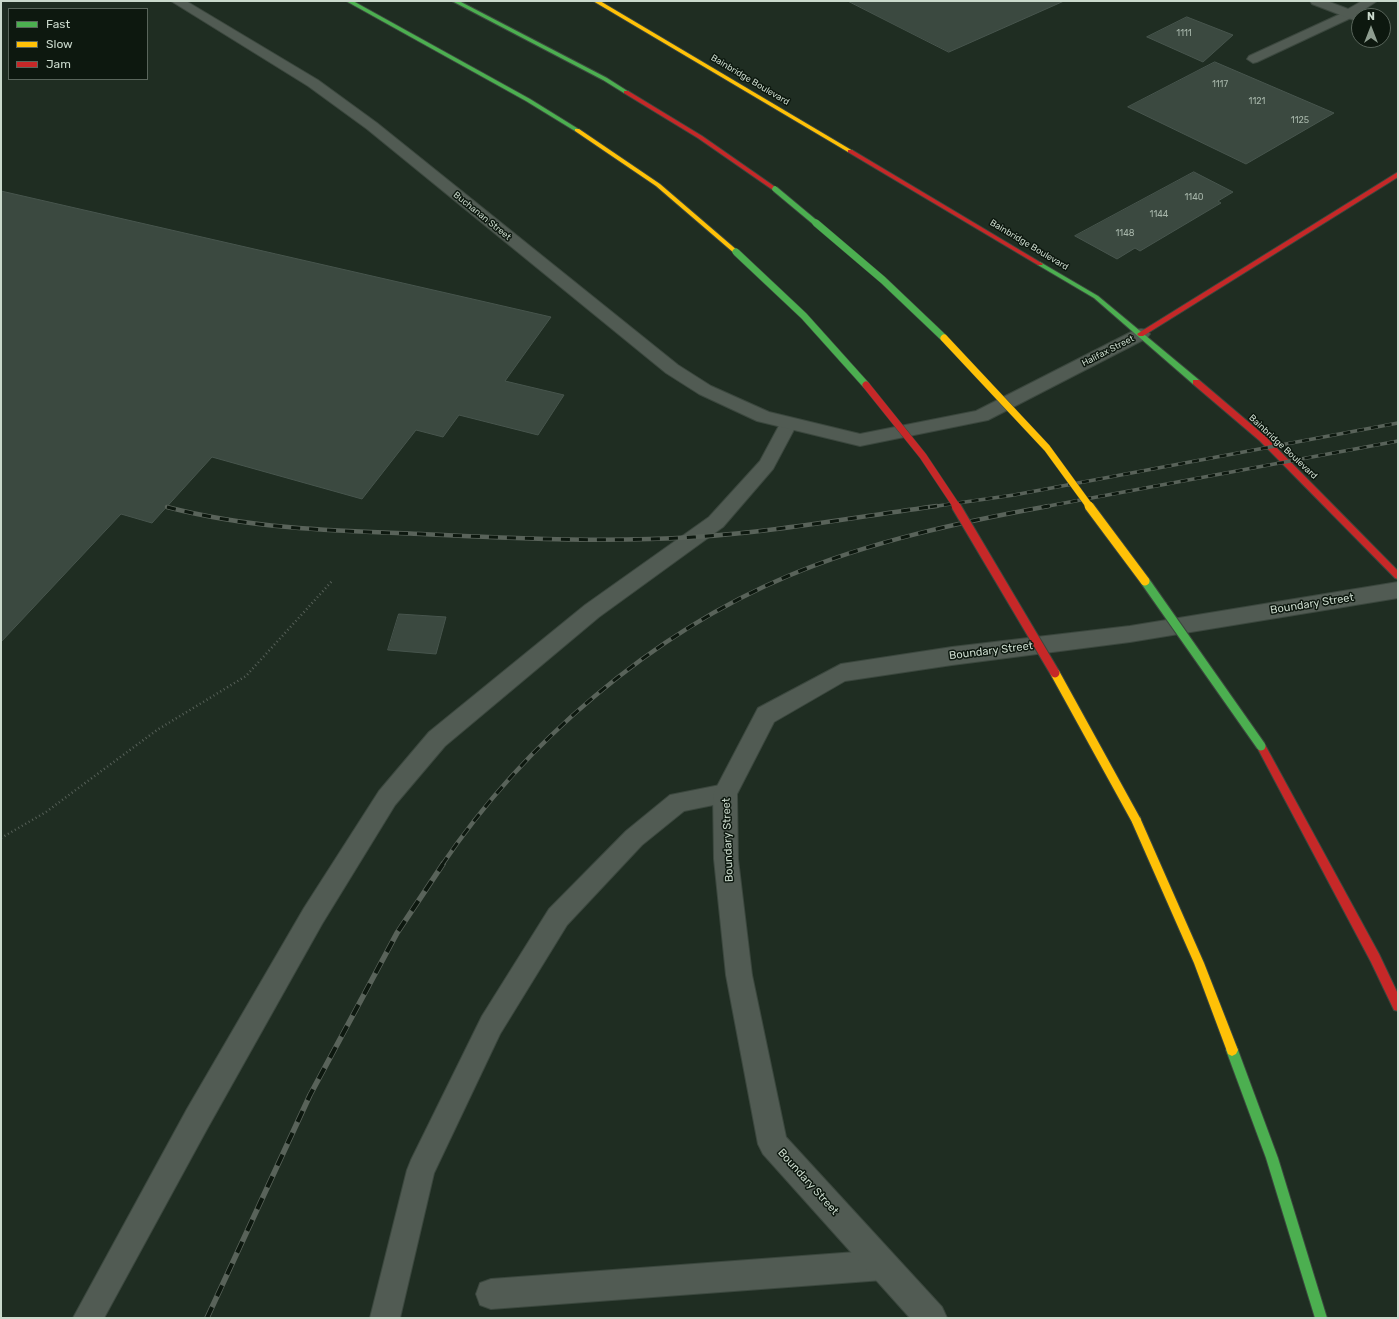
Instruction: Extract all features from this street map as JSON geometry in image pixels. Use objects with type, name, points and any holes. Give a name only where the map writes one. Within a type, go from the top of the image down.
[{"type":"main road","points":[[349,1],[528,100],[600,144],[658,185],[784,294],[836,348],[923,456],[1051,665],[1136,820],[1199,962],[1251,1100],[1272,1158],[1321,1318]]},
{"type":"main road","points":[[456,1],[605,78],[700,137],[775,189],[838,240],[907,301],[974,368],[1047,448],[1198,654],[1261,746],[1375,958],[1398,1006]]},
{"type":"main road","name":"Bainbridge Boulevard","points":[[596,1],[1096,296],[1276,452],[1398,576]]},
{"type":"main road","name":"Halifax Street","points":[[1141,334],[1398,174]]},
{"type":"street","name":"Buchanan Street","points":[[177,1],[307,79],[372,126],[672,369],[705,390],[764,417],[788,424]]},
{"type":"street","points":[[1316,1],[1351,15]]},
{"type":"street","points":[[1363,8],[1371,1]]},
{"type":"street","name":"Halifax Street","points":[[788,424],[860,440],[981,416],[1141,334]]},
{"type":"street","name":"Boundary Street","points":[[931,1318],[773,1144],[739,975],[726,859],[725,794],[766,715],[841,673],[952,656],[1130,634],[1398,590]]},
{"type":"lane","points":[[1253,59],[1351,17]]},
{"type":"lane","points":[[88,1318],[232,1058],[313,916],[387,798],[443,734],[592,611],[716,522],[767,465],[788,424]]},
{"type":"lane","points":[[385,1318],[420,1170],[491,1025],[558,917],[634,838],[678,802],[725,794]]},
{"type":"lane","points":[[491,1294],[883,1265]]},
{"type":"path","points":[[1,838],[46,812],[157,730],[246,676],[333,580]]},
{"type":"building","points":[[848,1],[1064,1],[949,52]]},
{"type":"building","points":[[1187,17],[1233,35],[1203,62],[1147,37]]},
{"type":"building","points":[[1215,62],[1334,113],[1246,164],[1128,107]]},
{"type":"building","points":[[1194,172],[1233,192],[1218,201],[1221,203],[1140,251],[1135,248],[1117,259],[1075,236]]},
{"type":"building","points":[[1,191],[551,317],[505,381],[564,395],[538,435],[459,415],[443,437],[416,430],[362,499],[212,457],[152,523],[121,514],[1,642]]},
{"type":"building","points":[[399,614],[446,617],[436,654],[388,650]]},
{"type":"railway","points":[[937,506],[1014,495],[1398,423]]},
{"type":"railway","points":[[1043,507],[1398,441]]},
{"type":"railway","points":[[167,507],[230,520],[294,528],[490,537],[626,540],[694,537],[755,532],[937,506]]},
{"type":"railway","points":[[930,507],[937,506]]},
{"type":"railway","points":[[442,865],[475,820],[512,776],[552,735],[595,696],[640,660],[688,628],[737,600],[788,576],[851,553],[950,526],[1049,506]]},
{"type":"railway","points":[[207,1318],[310,1095],[397,933],[443,864]]},
{"type":"traffic: fast","points":[[349,1],[528,100],[577,130]]},
{"type":"traffic: fast","points":[[455,1],[605,79],[626,92]]},
{"type":"traffic: fast","points":[[775,189],[904,299],[944,338]]},
{"type":"traffic: fast","points":[[736,252],[771,283],[804,316],[836,349],[866,385]]},
{"type":"traffic: fast","points":[[1040,264],[1096,297],[1196,382]]},
{"type":"traffic: fast","points":[[1145,581],[1198,654],[1261,746]]},
{"type":"traffic: fast","points":[[1232,1050],[1272,1158],[1321,1318]]},
{"type":"traffic: slow","points":[[596,1],[850,151]]},
{"type":"traffic: slow","points":[[577,130],[658,185],[736,252]]},
{"type":"traffic: slow","points":[[944,338],[1047,448],[1145,581]]},
{"type":"traffic: slow","points":[[1055,673],[1136,820]]},
{"type":"traffic: slow","points":[[1136,820],[1199,963],[1232,1050]]},
{"type":"traffic: jam","points":[[626,92],[700,137],[775,189]]},
{"type":"traffic: jam","points":[[850,151],[1040,264]]},
{"type":"traffic: jam","points":[[1141,334],[1398,174]]},
{"type":"traffic: jam","points":[[1196,382],[1263,439],[1398,576]]},
{"type":"traffic: jam","points":[[866,385],[923,456],[957,507],[1055,673]]},
{"type":"traffic: jam","points":[[1261,746],[1375,958],[1398,1006]]}]
